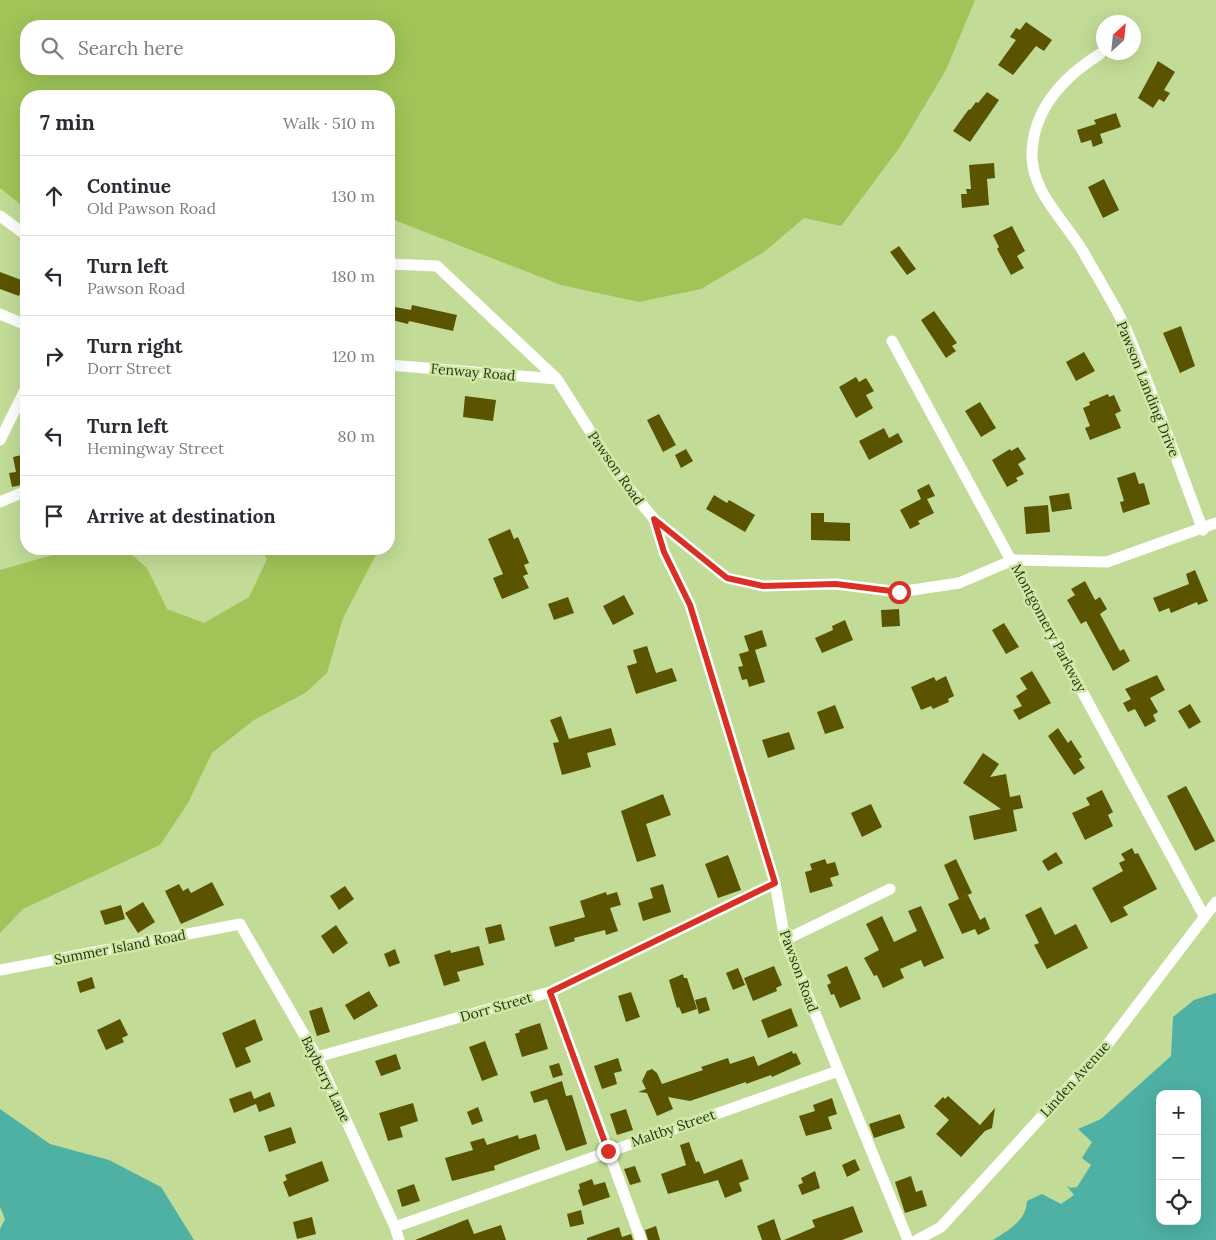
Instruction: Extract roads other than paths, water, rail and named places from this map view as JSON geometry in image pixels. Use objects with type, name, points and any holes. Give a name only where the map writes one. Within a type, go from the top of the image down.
[{"type":"street","name":"Pawson Landing Drive","points":[[1096,56],[1077,68],[1053,93],[1035,129],[1032,154],[1036,182],[1078,242],[1126,330],[1203,530]]},
{"type":"street","points":[[0,216],[20,231]]},
{"type":"street","name":"Pawson Road","points":[[395,264],[437,266],[557,379],[616,472],[654,519],[664,552],[690,605],[775,883],[785,940],[908,1240]]},
{"type":"street","points":[[0,314],[20,322]]},
{"type":"street","name":"Montgomery Parkway","points":[[892,341],[1013,560],[1204,916]]},
{"type":"street","name":"Fenway Road","points":[[395,366],[557,379]]},
{"type":"street","points":[[0,440],[20,400]]},
{"type":"street","points":[[0,502],[20,494]]},
{"type":"street","points":[[654,519],[727,578],[763,586],[836,584],[899,592],[960,583],[1013,560],[1107,562],[1203,530],[1216,523]]},
{"type":"street","name":"Dorr Street","points":[[317,1057],[550,992],[775,883]]},
{"type":"street","points":[[785,940],[890,889]]},
{"type":"street","name":"Linden Avenue","points":[[918,1240],[941,1227],[1107,1045],[1216,902]]},
{"type":"street","name":"Summer Island Road","points":[[0,970],[240,924]]},
{"type":"street","name":"Bayberry Lane","points":[[240,924],[317,1057],[395,1227],[399,1240]]},
{"type":"street","points":[[550,992],[641,1240]]},
{"type":"street","name":"Maltby Street","points":[[395,1227],[838,1071]]},
{"type":"water","points":[[1216,993],[1216,1240],[993,1240],[1016,1224],[1024,1214],[1027,1201],[1042,1194],[1061,1204],[1074,1195],[1067,1186],[1071,1188],[1077,1187],[1091,1165],[1082,1158],[1092,1142],[1078,1129],[1101,1119],[1171,1056],[1173,1017],[1194,1000]]},
{"type":"water","points":[[0,1109],[50,1144],[109,1160],[161,1187],[194,1240],[0,1240],[0,1229],[5,1219],[0,1207]]}]
